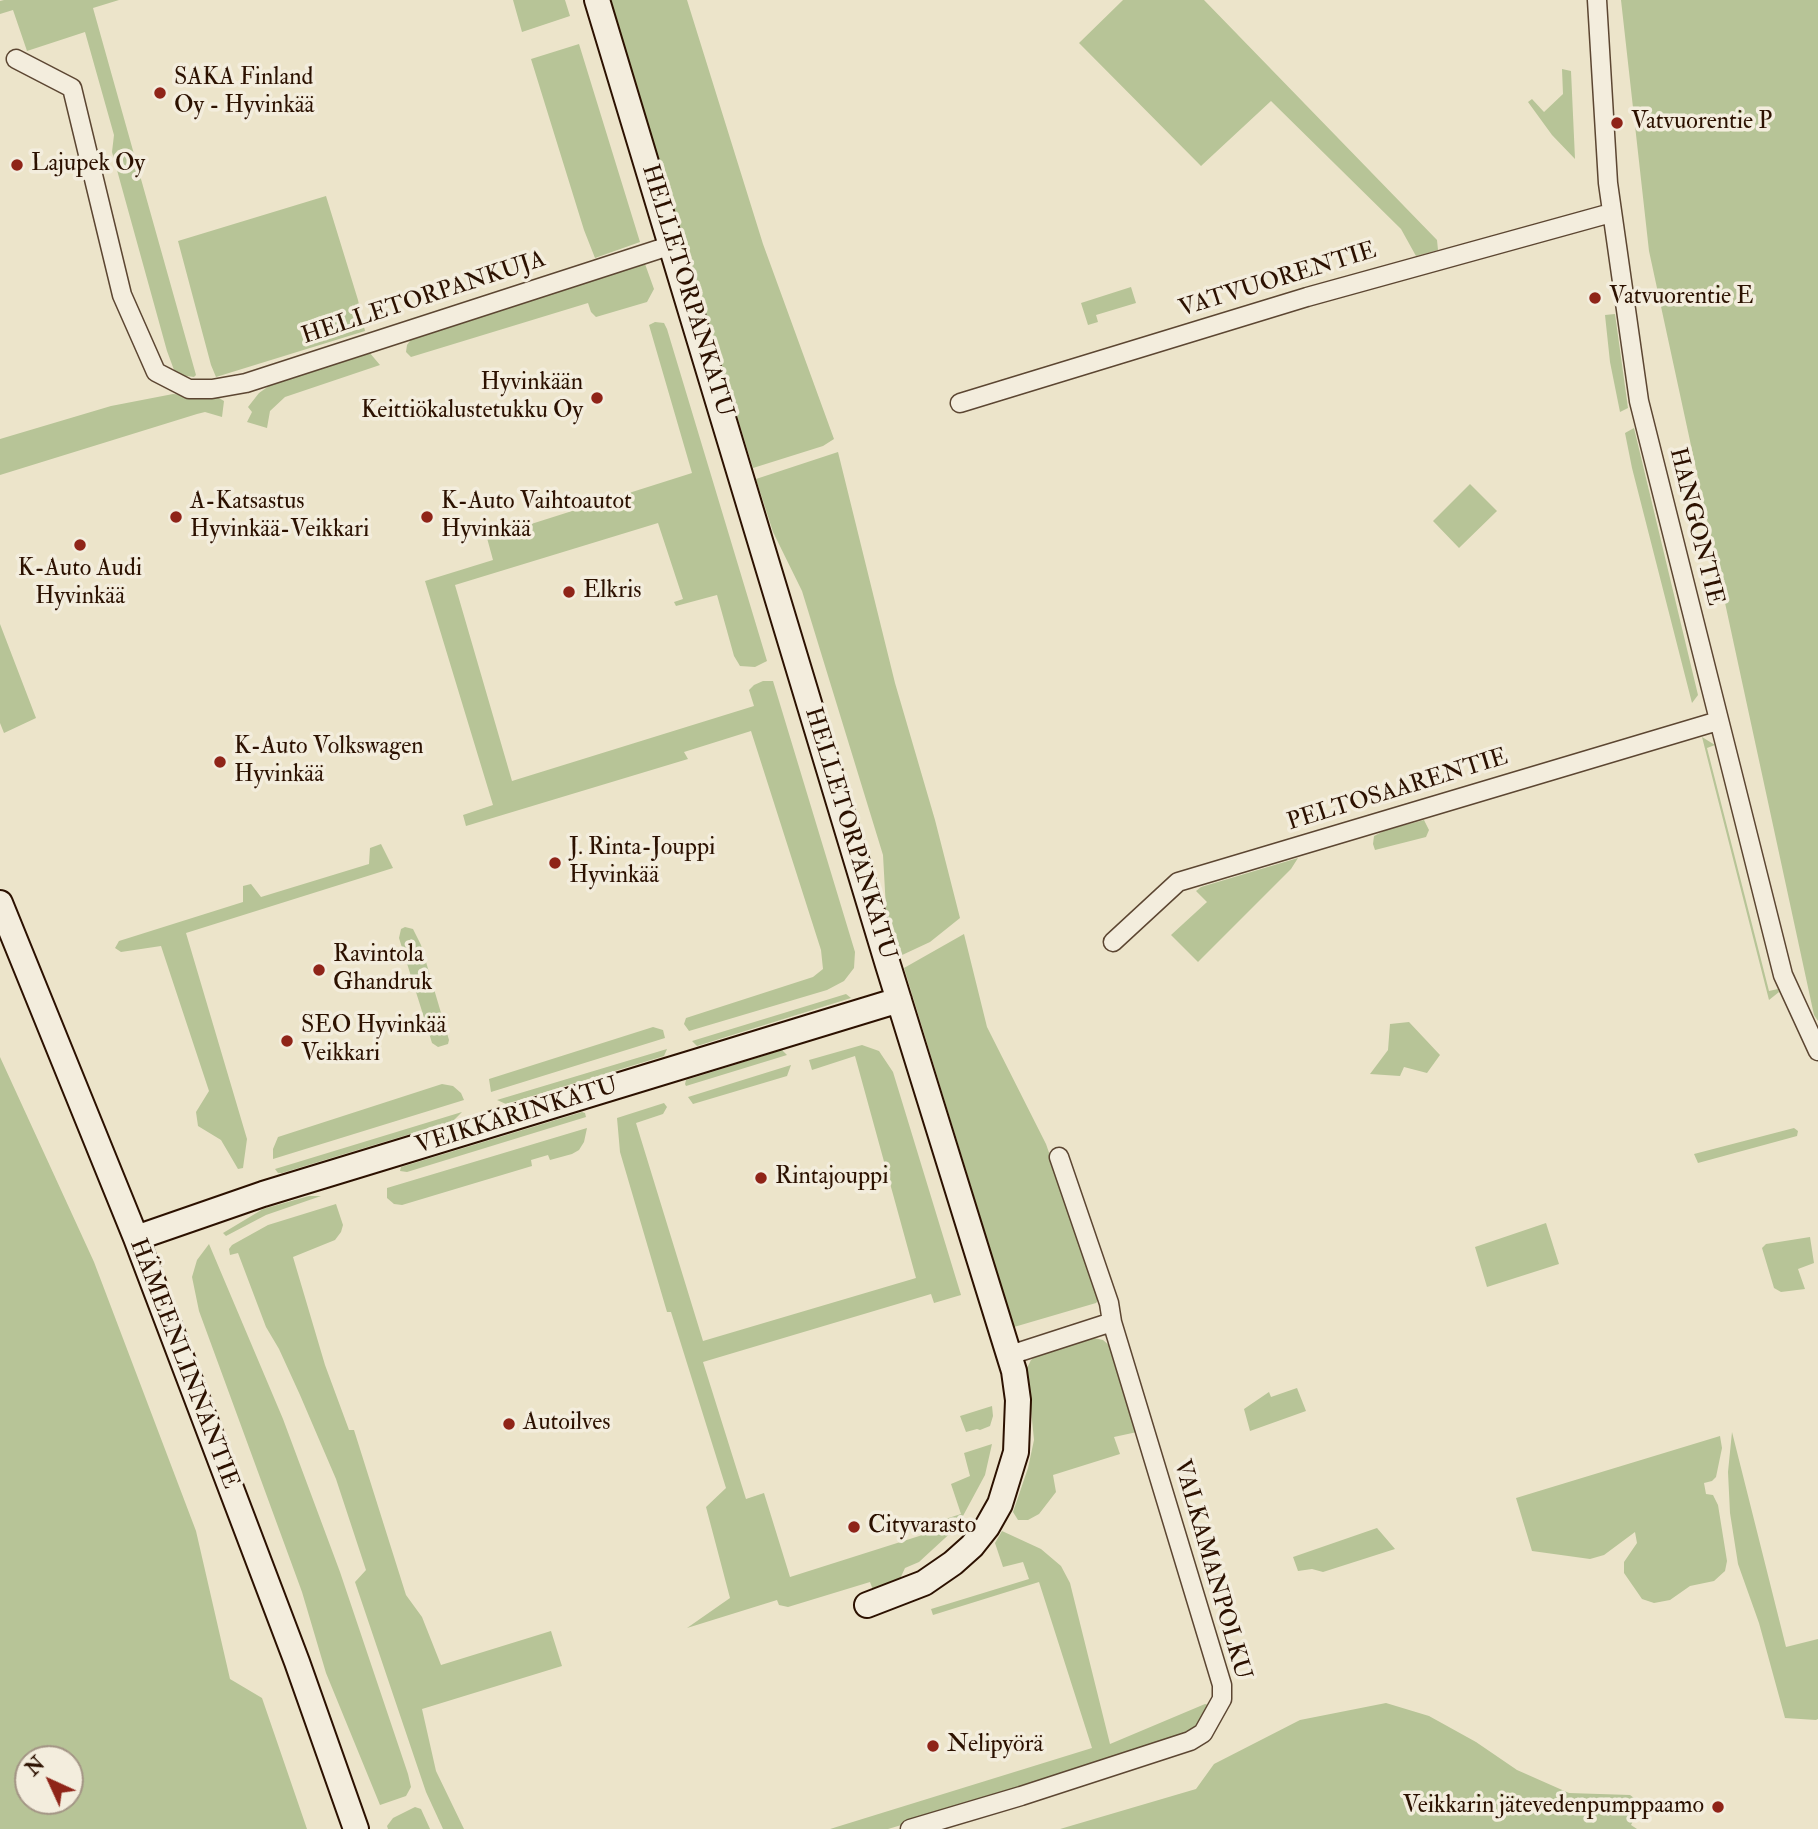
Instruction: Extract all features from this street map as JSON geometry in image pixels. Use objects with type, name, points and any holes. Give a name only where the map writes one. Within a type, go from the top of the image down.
[{"type":"street","name":"HELLETORPANKATU","points":[[597,0],[1010,1355],[1018,1400],[1016,1452],[1000,1504],[987,1527],[972,1546],[953,1563],[924,1583],[867,1605]]},
{"type":"street","name":"HANGONTIE","points":[[1597,0],[1611,213],[1639,401],[1783,975],[1818,1051]]},
{"type":"street","name":"HELLETORPANKUJA","points":[[16,59],[72,88],[122,295],[156,372],[189,389],[212,389],[246,383],[672,244]]},
{"type":"street","name":"VATVUORENTIE","points":[[960,403],[1307,297],[1611,213]]},
{"type":"street","name":"PELTOSAARENTIE","points":[[1113,942],[1178,882],[1718,721]]},
{"type":"street","name":"HÄMEENLINNANTIE","points":[[0,903],[136,1238],[297,1662],[356,1829]]},
{"type":"street","name":"VEIKKARINKATU","points":[[136,1238],[252,1198],[900,1000]]},
{"type":"street","name":"VALKAMANPOLKU","points":[[910,1829],[1190,1741],[1203,1733],[1222,1699],[1222,1685],[1112,1322],[1109,1303],[1059,1157]]},
{"type":"street","points":[[1010,1355],[1112,1322]]},
{"type":"green space","points":[[119,0],[93,8],[196,375],[194,377],[179,375],[174,370],[167,351],[112,152],[114,135],[85,32],[27,51],[13,10],[0,14],[0,1]]},
{"type":"green space","points":[[513,0],[565,0],[570,16],[522,32]]},
{"type":"green space","points":[[609,0],[687,0],[763,244],[834,439],[823,446],[753,468]]},
{"type":"green space","points":[[1123,0],[1204,0],[1437,240],[1438,250],[1416,256],[1401,229],[1271,101],[1201,166],[1079,43]]},
{"type":"green space","points":[[1621,0],[1818,0],[1818,1021],[1814,1015],[1649,251]]},
{"type":"green space","points":[[579,44],[640,242],[595,258],[531,59]]},
{"type":"green space","points":[[1562,69],[1571,71],[1575,159],[1552,135],[1528,102],[1532,99],[1544,112],[1563,94]]},
{"type":"green space","points":[[326,196],[365,331],[216,377],[178,241]]},
{"type":"green space","points":[[645,264],[654,289],[647,302],[596,317],[588,303],[411,357],[406,352],[412,338],[630,265]]},
{"type":"green space","points":[[1131,287],[1136,303],[1096,315],[1098,322],[1088,325],[1081,303]]},
{"type":"green space","points":[[1615,314],[1628,408],[1620,412],[1610,362],[1605,315]]},
{"type":"green space","points":[[655,322],[664,323],[667,329],[767,661],[755,667],[740,666],[734,656],[717,595],[676,606],[674,602],[683,599],[658,523],[455,585],[512,781],[754,706],[749,690],[763,681],[773,681],[855,952],[854,968],[844,981],[827,990],[689,1031],[684,1024],[686,1018],[813,977],[823,969],[821,950],[751,731],[684,752],[688,759],[466,826],[463,815],[493,805],[425,581],[493,560],[487,538],[692,473],[649,325]]},
{"type":"green space","points":[[369,352],[380,365],[285,397],[270,411],[267,428],[247,422],[252,412],[248,407],[259,393],[269,386]]},
{"type":"green space","points":[[173,394],[219,398],[224,401],[222,417],[205,412],[197,414],[0,475],[0,439],[111,406]]},
{"type":"green space","points":[[1634,428],[1698,695],[1692,703],[1632,468],[1625,433]]},
{"type":"green space","points":[[838,452],[895,683],[960,918],[930,942],[900,956],[886,909],[883,855],[802,591],[773,532],[756,479]]},
{"type":"green space","points":[[1470,484],[1497,511],[1459,548],[1433,521]]},
{"type":"green space","points":[[0,624],[36,718],[4,733],[0,723]]},
{"type":"green space","points":[[1702,737],[1715,745],[1707,748],[1769,991],[1778,989],[1779,992],[1769,1000]]},
{"type":"green space","points":[[1424,820],[1429,830],[1426,837],[1375,850],[1374,836]]},
{"type":"green space","points":[[381,844],[393,868],[186,933],[247,1139],[243,1168],[238,1169],[221,1140],[198,1126],[196,1112],[209,1091],[161,946],[121,952],[115,948],[119,941],[243,902],[243,886],[251,884],[261,897],[369,864],[370,848]]},
{"type":"green space","points":[[1298,858],[1291,869],[1198,962],[1171,935],[1207,902],[1196,891],[1201,887]]},
{"type":"green space","points":[[401,929],[413,929],[421,945],[448,1044],[438,1047],[432,1043],[399,938]]},
{"type":"green space","points":[[964,934],[987,1027],[1046,1144],[1100,1298],[1096,1303],[1014,1327],[904,968]]},
{"type":"green space","points":[[846,994],[851,998],[697,1046],[692,1041]]},
{"type":"green space","points":[[1409,1022],[1440,1055],[1427,1073],[1404,1067],[1400,1076],[1370,1074],[1388,1050],[1390,1024]]},
{"type":"green space","points":[[653,1027],[663,1030],[665,1038],[491,1092],[489,1079]]},
{"type":"green space","points":[[862,1045],[879,1051],[893,1072],[961,1295],[934,1303],[931,1294],[703,1362],[746,1499],[764,1493],[790,1577],[935,1531],[933,1523],[961,1514],[951,1484],[970,1476],[964,1453],[992,1444],[985,1475],[957,1527],[919,1562],[905,1568],[899,1581],[873,1590],[870,1582],[788,1607],[779,1605],[777,1600],[687,1628],[730,1598],[706,1507],[726,1488],[671,1312],[667,1312],[620,1152],[617,1118],[664,1103],[667,1107],[663,1114],[636,1123],[703,1341],[916,1278],[855,1056],[812,1070],[809,1060]]},
{"type":"green space","points":[[667,1049],[664,1056],[506,1104],[497,1100]]},
{"type":"green space","points":[[782,1050],[787,1055],[686,1086],[685,1084],[686,1080]]},
{"type":"green space","points":[[0,1057],[94,1262],[196,1531],[230,1679],[262,1698],[307,1829],[0,1829]]},
{"type":"green space","points":[[791,1065],[787,1076],[693,1104],[688,1097]]},
{"type":"green space","points":[[442,1084],[453,1086],[464,1100],[273,1159],[273,1149],[278,1137]]},
{"type":"green space","points":[[462,1112],[453,1121],[282,1173],[275,1169]]},
{"type":"green space","points":[[582,1112],[586,1117],[407,1172],[400,1171],[401,1167]]},
{"type":"green space","points":[[587,1128],[584,1142],[579,1150],[572,1154],[550,1160],[548,1155],[531,1160],[532,1166],[402,1205],[394,1204],[387,1198],[387,1188]]},
{"type":"green space","points":[[1794,1128],[1798,1131],[1797,1136],[1698,1163],[1694,1154]]},
{"type":"green space","points":[[309,1196],[321,1196],[266,1215],[226,1236],[223,1233],[263,1209]]},
{"type":"green space","points":[[336,1204],[343,1225],[335,1240],[293,1257],[325,1365],[349,1430],[354,1430],[406,1595],[422,1617],[441,1665],[551,1631],[562,1666],[422,1709],[436,1771],[464,1829],[443,1829],[426,1792],[355,1582],[366,1570],[336,1479],[279,1349],[266,1327],[238,1253],[230,1255],[229,1249],[232,1245],[268,1225]]},
{"type":"green space","points":[[1546,1223],[1559,1264],[1487,1287],[1475,1247]]},
{"type":"green space","points":[[1810,1237],[1814,1263],[1798,1269],[1805,1289],[1781,1292],[1774,1288],[1762,1248],[1766,1244]]},
{"type":"green space","points":[[209,1244],[283,1419],[340,1572],[408,1774],[411,1787],[406,1796],[380,1805],[326,1673],[302,1592],[199,1311],[192,1277],[197,1260]]},
{"type":"green space","points":[[1094,1338],[1103,1340],[1111,1347],[1137,1432],[1114,1437],[1120,1454],[1053,1475],[1056,1492],[1039,1514],[1028,1520],[1018,1520],[1013,1512],[1034,1440],[1027,1368],[1038,1354]]},
{"type":"green space","points":[[1297,1388],[1306,1411],[1250,1431],[1244,1409],[1269,1392],[1271,1397]]},
{"type":"green space","points":[[992,1406],[990,1426],[966,1432],[960,1416]]},
{"type":"green space","points":[[1732,1432],[1786,1647],[1818,1639],[1816,1720],[1785,1718],[1759,1623],[1738,1564],[1730,1513],[1728,1472]]},
{"type":"green space","points":[[1720,1436],[1722,1448],[1716,1477],[1704,1483],[1706,1494],[1713,1495],[1718,1505],[1727,1561],[1725,1571],[1714,1581],[1690,1586],[1670,1600],[1654,1603],[1642,1599],[1624,1573],[1624,1562],[1637,1543],[1635,1532],[1604,1555],[1590,1559],[1532,1551],[1516,1498]]},
{"type":"green space","points":[[1377,1528],[1395,1549],[1323,1572],[1312,1569],[1298,1571],[1293,1557]]},
{"type":"green space","points":[[1002,1531],[1041,1549],[1061,1566],[1070,1583],[1110,1744],[1205,1704],[1210,1705],[1197,1729],[1134,1756],[888,1829],[830,1829],[1092,1748],[1039,1582],[933,1615],[931,1609],[1029,1579],[1023,1562],[1003,1567],[995,1543]]},
{"type":"green space","points":[[1386,1703],[1429,1716],[1476,1742],[1517,1770],[1569,1793],[1630,1795],[1642,1804],[1631,1825],[1637,1829],[1060,1829],[1196,1789],[1214,1764],[1300,1720]]},
{"type":"green space","points":[[415,1807],[421,1809],[430,1829],[388,1829],[387,1826],[393,1818]]},
{"type":"place","name":"SAKA Finland Oy - Hyvinkää","points":[[160,93]]},
{"type":"place","name":"Vatvuorentie P","points":[[1617,123]]},
{"type":"place","name":"Lajupek Oy","points":[[17,165]]},
{"type":"place","name":"Vatvuorentie E","points":[[1595,298]]},
{"type":"place","name":"Hyvinkään Keittiökalustetukku Oy","points":[[597,398]]},
{"type":"place","name":"A-Katsastus Hyvinkää-Veikkari","points":[[176,517]]},
{"type":"place","name":"K-Auto Vaihtoautot Hyvinkää","points":[[427,517]]},
{"type":"place","name":"K-Auto Audi Hyvinkää","points":[[80,545]]},
{"type":"place","name":"Elkris","points":[[569,592]]},
{"type":"place","name":"K-Auto Volkswagen Hyvinkää","points":[[220,762]]},
{"type":"place","name":"J. Rinta-Jouppi Hyvinkää","points":[[555,863]]},
{"type":"place","name":"Ravintola Ghandruk","points":[[319,970]]},
{"type":"place","name":"SEO Hyvinkää Veikkari","points":[[287,1041]]},
{"type":"place","name":"Rintajouppi","points":[[761,1178]]},
{"type":"place","name":"Autoilves","points":[[509,1424]]},
{"type":"place","name":"Cityvarasto","points":[[854,1527]]},
{"type":"place","name":"Nelipyörä","points":[[933,1746]]},
{"type":"place","name":"Veikkarin jätevedenpumppaamo","points":[[1718,1807]]}]
